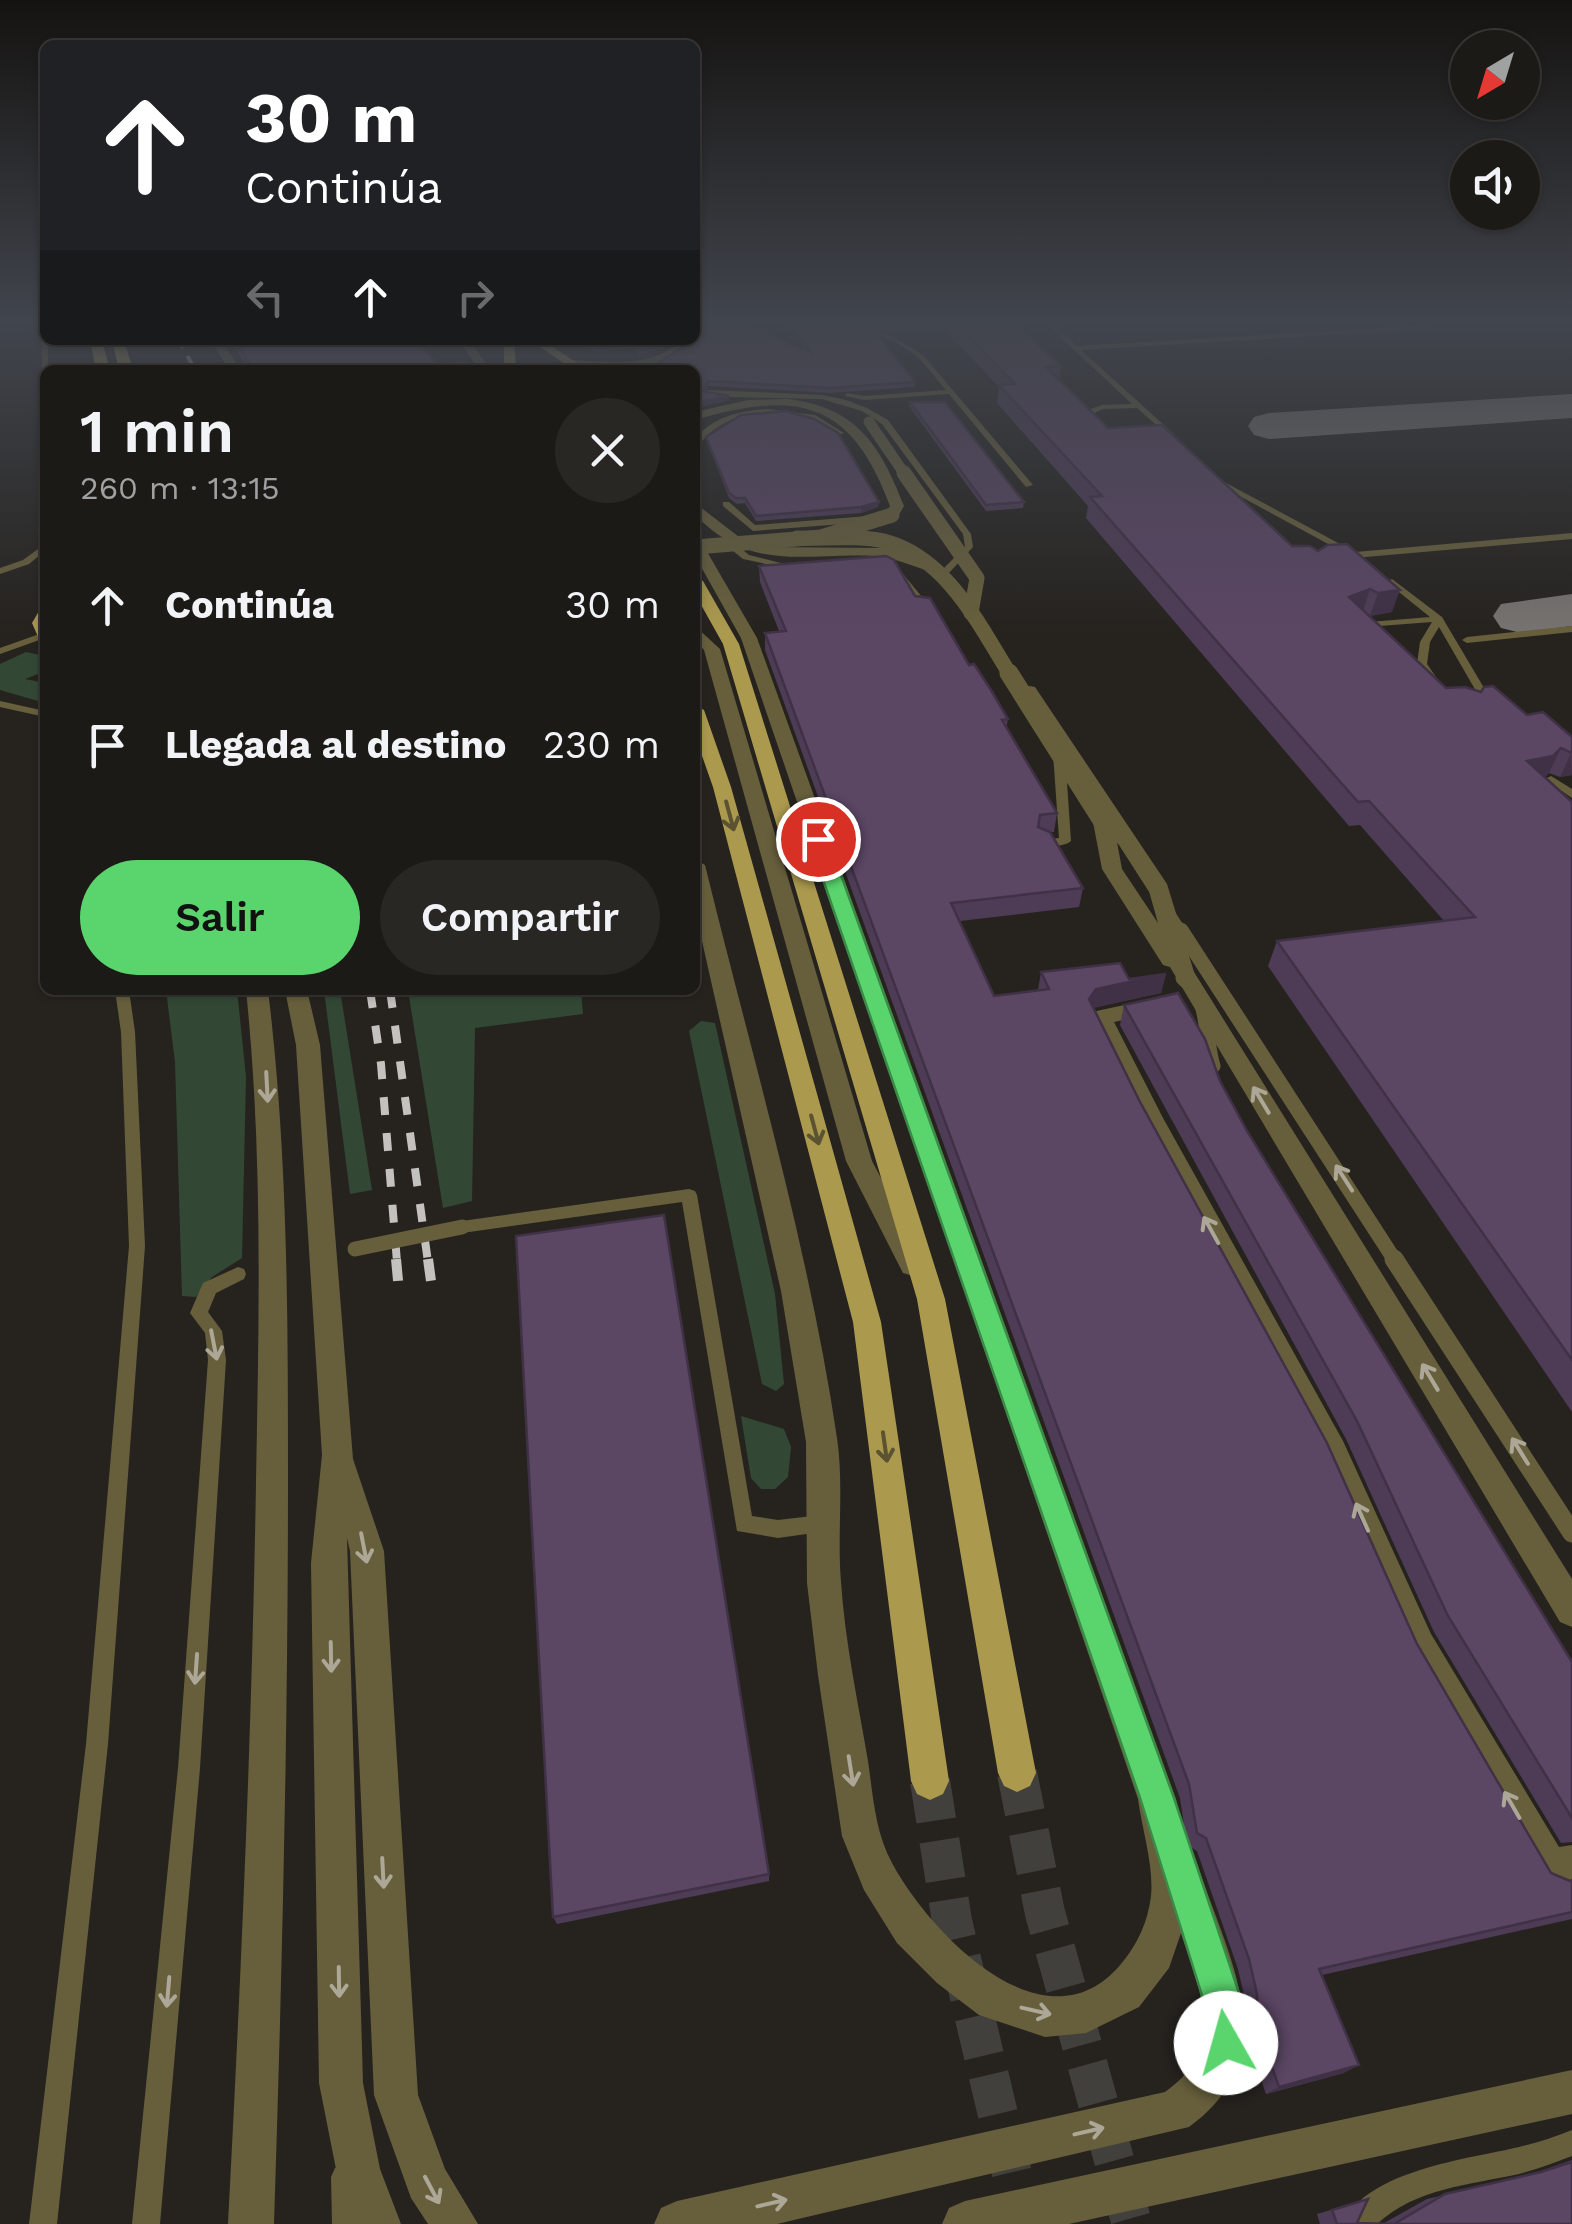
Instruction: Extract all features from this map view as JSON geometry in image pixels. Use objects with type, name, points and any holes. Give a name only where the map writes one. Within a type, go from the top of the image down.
[{"type":"main road","points":[[700,591],[730,644],[931,1300],[1017,1773]]},
{"type":"main road","points":[[700,725],[722,787],[868,1322],[930,1781]]},
{"type":"street","points":[[798,538],[872,526],[892,515],[897,506],[892,490],[844,422]]},
{"type":"street","points":[[869,422],[977,578],[971,613]]},
{"type":"street","points":[[700,538],[862,538],[917,552],[971,613],[1103,822],[1112,870],[1183,978],[1180,997],[1171,1002],[1100,1017],[1150,1118],[1332,1450],[1419,1646],[1550,1869],[1572,1864]]},
{"type":"street","points":[[700,538],[760,552],[872,552],[901,556],[944,572],[1068,746],[1157,884],[1183,972],[1572,1610]]},
{"type":"street","points":[[677,2224],[1174,2112],[1195,2100],[1218,2072],[1226,2043],[1224,2005],[1157,1798],[749,638],[700,538]]},
{"type":"street","points":[[700,636],[712,649],[744,754],[859,1160],[931,1300]]},
{"type":"street","points":[[700,886],[795,1290],[822,1442],[821,1524],[826,1602],[861,1836],[878,1876],[910,1929],[951,1969],[994,2000],[1045,2016],[1086,2012],[1124,1992],[1155,1954],[1171,1895],[1157,1798]]},
{"type":"street","points":[[251,2224],[271,1684],[274,1243],[266,1050],[259,995]]},
{"type":"street","points":[[297,995],[308,1045],[338,1455],[328,1563],[342,2083],[358,2169],[378,2224]]},
{"type":"street","points":[[338,1455],[366,1551],[396,2095],[426,2182],[455,2224]]},
{"type":"street","points":[[965,2224],[1572,2092]]},
{"type":"lane","points":[[700,438],[719,422]]},
{"type":"lane","points":[[824,422],[840,433]]},
{"type":"lane","points":[[885,422],[967,534],[969,548],[944,572]]},
{"type":"lane","points":[[977,422],[1029,485]]},
{"type":"lane","points":[[1088,422],[1106,428]]},
{"type":"lane","points":[[1155,422],[1175,440],[1158,437]]},
{"type":"lane","points":[[1214,475],[1253,512]]},
{"type":"lane","points":[[1226,485],[1370,565]]},
{"type":"lane","points":[[726,504],[753,528],[879,518],[888,512]]},
{"type":"lane","points":[[824,522],[836,545],[824,552]]},
{"type":"lane","points":[[824,522],[846,544],[872,552]]},
{"type":"lane","points":[[1354,555],[1572,536]]},
{"type":"lane","points":[[700,538],[770,565],[882,565],[900,573],[928,610]]},
{"type":"lane","points":[[0,571],[26,562],[40,552]]},
{"type":"lane","points":[[1392,582],[1439,619],[1482,693],[1442,688],[1422,664],[1426,642],[1439,619]]},
{"type":"lane","points":[[1380,634],[1365,621],[1439,619]]},
{"type":"lane","points":[[1467,640],[1572,629]]},
{"type":"lane","points":[[0,652],[40,637]]},
{"type":"lane","points":[[1426,642],[1411,653],[1467,710]]},
{"type":"lane","points":[[0,704],[40,713]]},
{"type":"lane","points":[[1043,843],[1065,841],[1059,752]]},
{"type":"lane","points":[[1551,778],[1572,796]]},
{"type":"lane","points":[[1103,822],[1123,841],[1176,921],[1572,1533]]},
{"type":"lane","points":[[1183,978],[1196,986],[1206,1003],[1210,1058],[1222,1089]]},
{"type":"lane","points":[[44,2224],[98,1744],[138,1246],[128,1032],[123,995]]},
{"type":"lane","points":[[356,1249],[486,1222],[688,1195],[744,1524],[778,1529],[821,1524]]},
{"type":"lane","points":[[146,2224],[190,1768],[217,1360],[213,1331],[198,1313],[208,1288],[238,1274]]},
{"type":"lane","points":[[342,2083],[346,2224]]},
{"type":"lane","points":[[1357,2224],[1364,2215],[1419,2182],[1572,2143]]},
{"type":"green space","points":[[26,652],[40,655],[40,675],[25,679],[40,682],[40,702],[0,690],[0,664]]},
{"type":"green space","points":[[167,995],[238,995],[246,1077],[242,1258],[212,1277],[196,1297],[182,1296],[175,1062]]},
{"type":"green space","points":[[325,995],[341,995],[372,1190],[350,1194]]},
{"type":"green space","points":[[409,995],[581,995],[583,1014],[475,1028],[472,1201],[443,1208]]},
{"type":"green space","points":[[701,1021],[715,1023],[775,1294],[784,1384],[776,1391],[762,1384],[689,1031]]},
{"type":"green space","points":[[741,1416],[784,1429],[791,1447],[788,1477],[775,1489],[761,1489],[751,1478]]},
{"type":"building","points":[[730,422],[819,422],[838,433],[879,502],[756,516],[745,498],[729,493],[706,437]]},
{"type":"building","points":[[925,422],[961,422],[1024,502],[986,505]]},
{"type":"building","points":[[1033,422],[1102,422],[1108,428],[1162,425],[1292,546],[1310,546],[1318,551],[1328,545],[1347,544],[1400,590],[1378,593],[1370,589],[1349,597],[1446,688],[1465,687],[1481,692],[1484,687],[1493,686],[1527,715],[1543,712],[1572,737],[1572,753],[1561,748],[1553,756],[1527,761],[1572,802],[1572,1360],[1277,941],[1475,917],[1369,801],[1358,802],[1090,497],[1102,496]]},
{"type":"building","points":[[886,556],[894,560],[915,596],[930,598],[969,665],[974,664],[991,690],[1008,719],[1002,720],[1057,813],[1040,815],[1038,827],[1050,832],[1083,888],[951,903],[994,996],[1049,989],[1041,972],[1120,963],[1129,979],[1166,974],[1096,989],[1089,999],[1139,1100],[1327,1443],[1417,1644],[1551,1873],[1572,1880],[1572,1912],[1319,1969],[1359,2065],[1279,2087],[1259,2030],[1257,1994],[1249,1959],[1206,1838],[1197,1833],[1189,1784],[765,633],[786,631],[759,566]]},
{"type":"building","points":[[1178,993],[1205,1039],[1220,1081],[1247,1131],[1572,1662],[1572,1818],[1448,1616],[1357,1421],[1124,1005]]},
{"type":"building","points":[[664,1215],[769,1874],[553,1917],[516,1236]]},
{"type":"building","points":[[1572,2162],[1572,2224],[1394,2224],[1445,2194]]},
{"type":"building","points":[[1368,2199],[1357,2223],[1394,2224],[1337,2224],[1332,2210]]},
{"type":"taxiway","points":[[1269,426],[1333,422]]},
{"type":"taxiway","points":[[1521,616],[1572,610]]},
{"type":"tunnel","points":[[1017,1773],[1045,1913],[1132,2224]]},
{"type":"tunnel","points":[[930,1781],[952,1921],[1024,2224]]},
{"type":"railway","points":[[371,995],[381,1064],[397,1262]]},
{"type":"railway","points":[[391,995],[428,1262]]},
{"type":"railway","points":[[396,1259],[399,1291]]},
{"type":"railway","points":[[428,1259],[431,1281]]},
{"type":"route","points":[[818,839],[1157,1798],[1224,2005],[1226,2043]]}]
